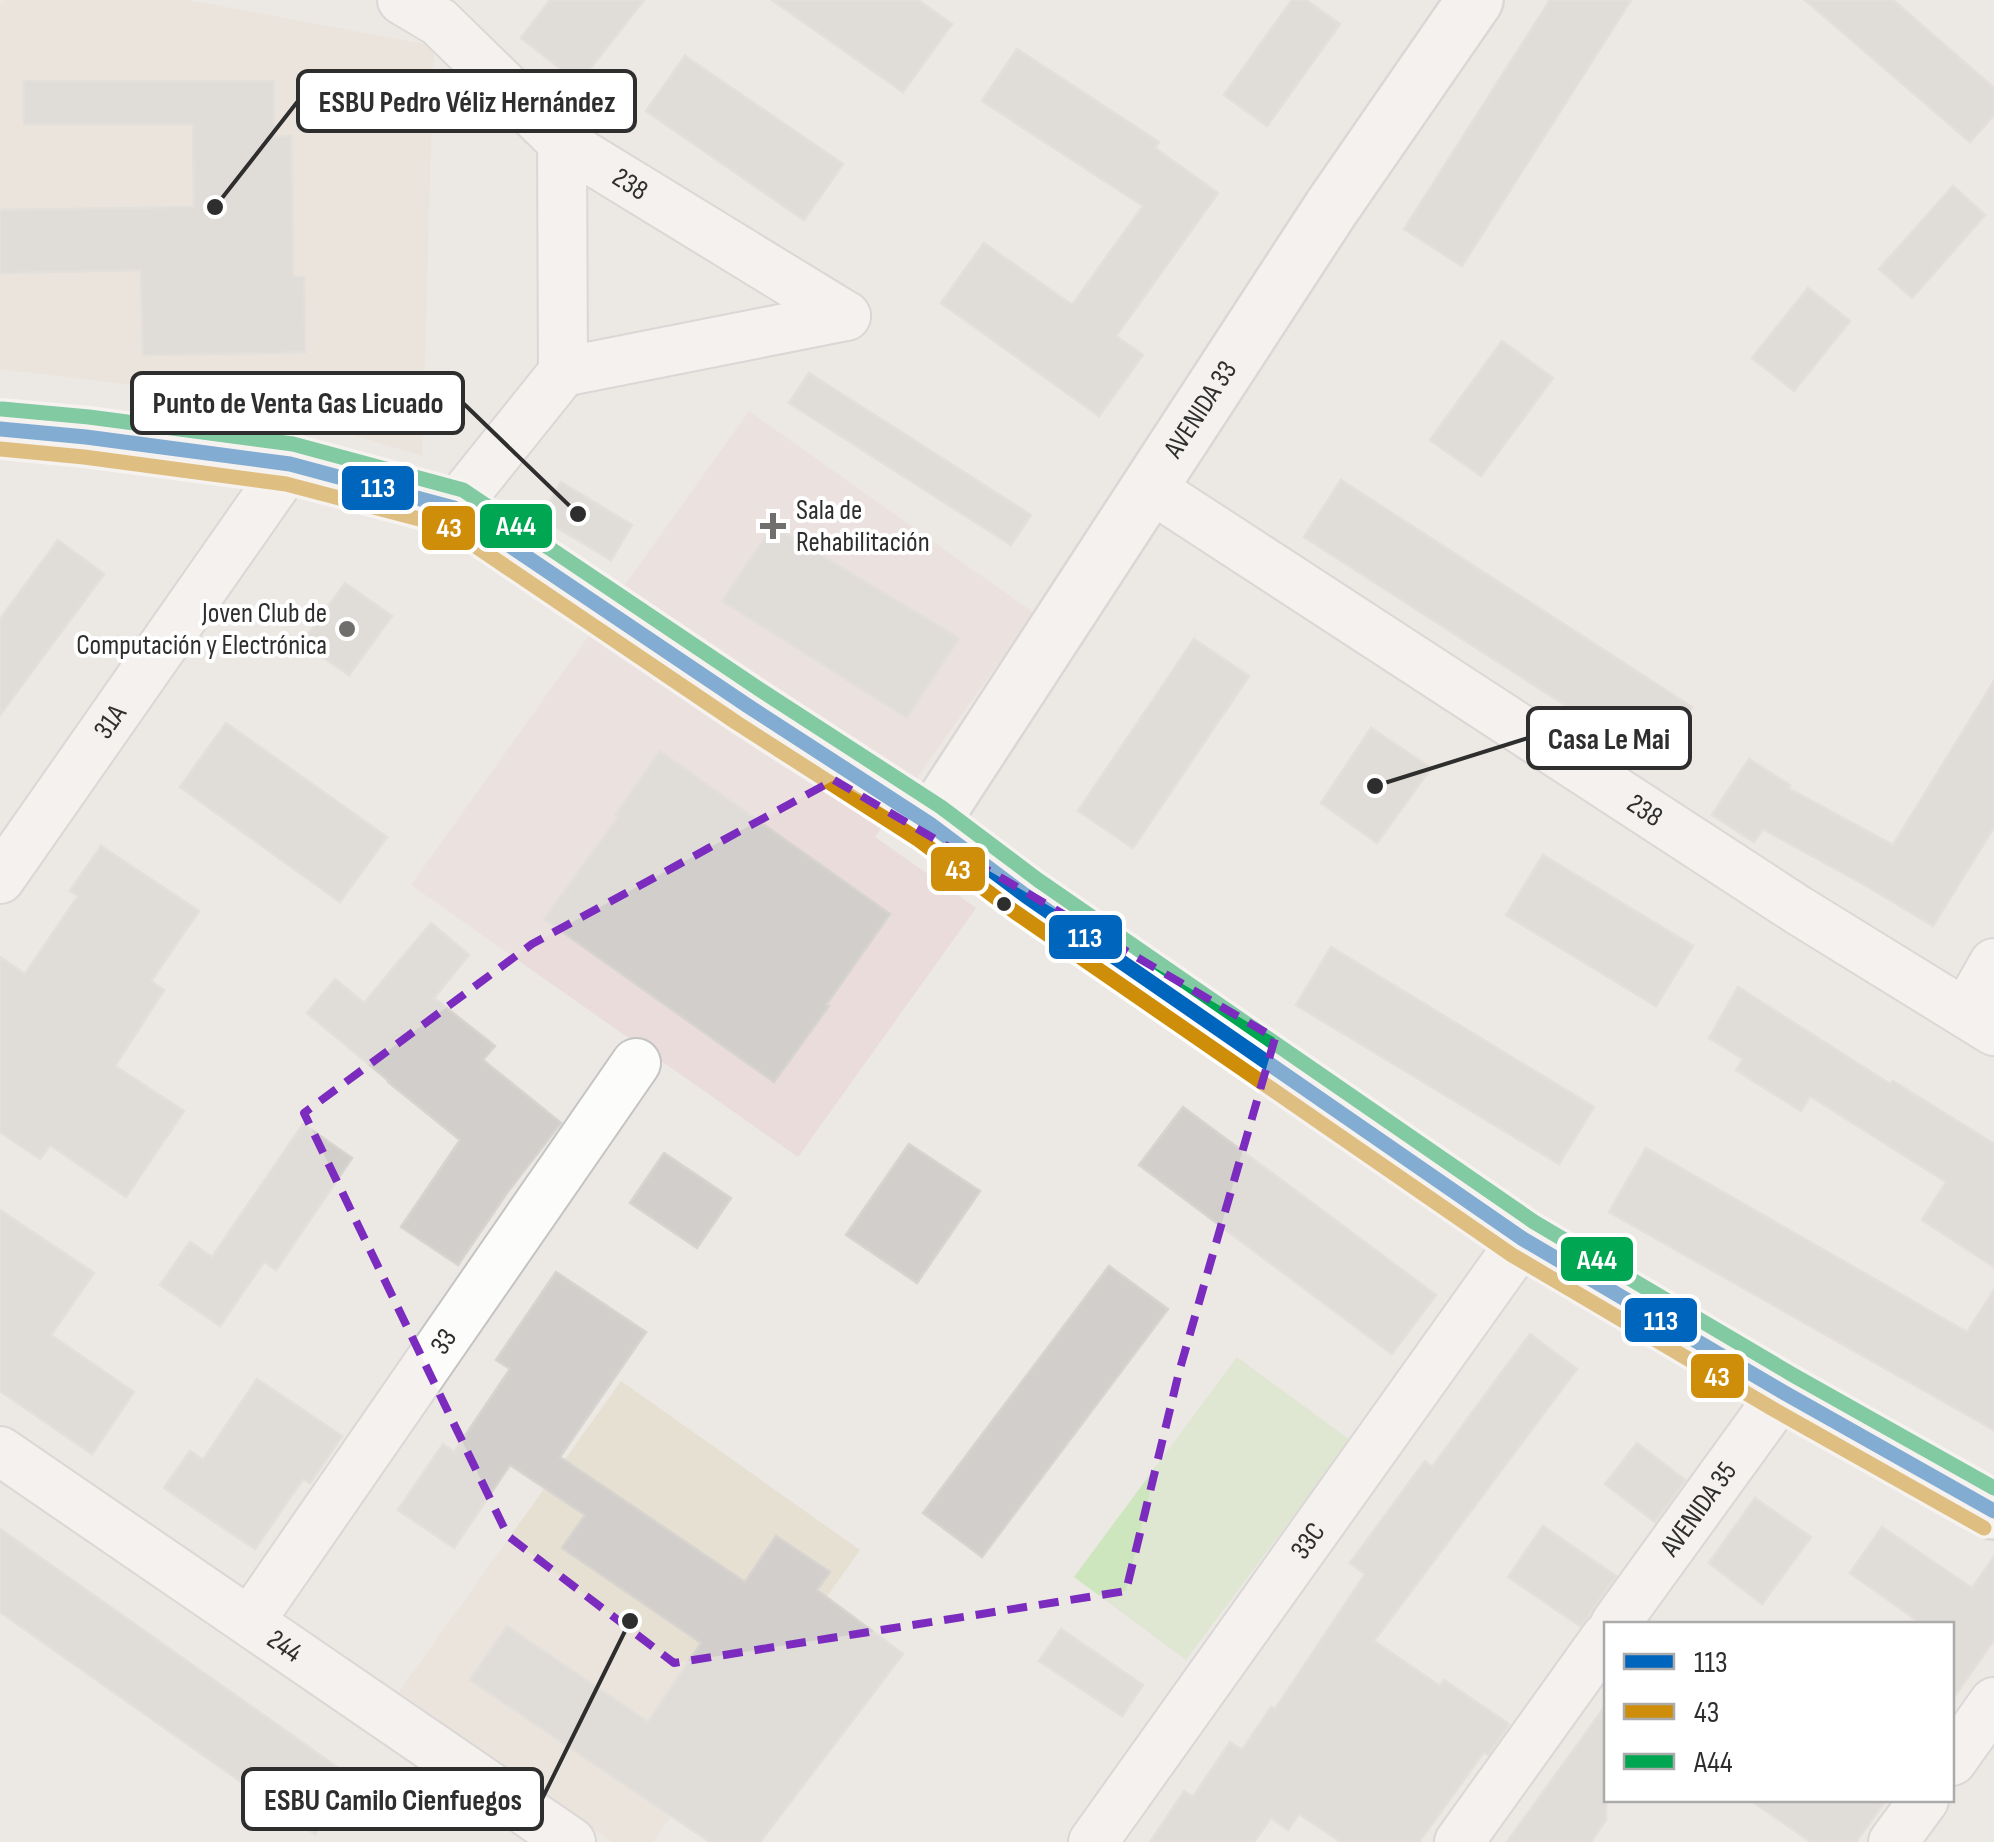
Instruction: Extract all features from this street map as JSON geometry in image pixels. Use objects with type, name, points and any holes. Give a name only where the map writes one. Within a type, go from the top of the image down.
[{"type":"street","name":"AVENIDA 33","points":[[930,824],[1332,207],[1475,0]]},
{"type":"street","name":"238","points":[[420,11],[562,142],[846,316],[563,372]]},
{"type":"street","points":[[454,508],[563,372],[562,142]]},
{"type":"street","points":[[0,429],[86,436],[290,464],[454,508],[930,824],[1042,907],[1523,1240],[1994,1511]]},
{"type":"street","name":"31A","points":[[0,879],[290,464]]},
{"type":"street","name":"238","points":[[1149,488],[1781,899],[1980,1021]]},
{"type":"street","points":[[1980,1021],[1994,963]]},
{"type":"street","name":"33","points":[[250,1620],[636,1063]]},
{"type":"street","name":"33C","points":[[1093,1842],[1523,1240]]},
{"type":"street","name":"AVENIDA 35","points":[[1616,1622],[1783,1392]]},
{"type":"street","name":"244","points":[[0,1451],[571,1842]]},
{"type":"street","points":[[1459,1842],[1604,1640]]},
{"type":"street","points":[[1954,1758],[1994,1702]]},
{"type":"street","points":[[1893,1842],[1923,1802]]},
{"type":"highlighted area","points":[[834,780],[1275,1038],[1179,1372],[1126,1591],[674,1663],[508,1536],[304,1113],[532,944]]},
{"type":"shaded area","points":[[5,0],[188,0],[434,46],[422,456],[322,425],[166,389],[0,369],[0,4]]},
{"type":"shaded area","points":[[749,411],[1034,613],[875,837],[976,908],[798,1157],[411,885]]},
{"type":"shaded area","points":[[621,1381],[860,1550],[653,1842],[612,1842],[399,1692]]},
{"type":"green space","points":[[1237,1357],[1350,1440],[1186,1660],[1074,1577]]},
{"type":"building","points":[[550,0],[644,0],[579,83],[521,38]]},
{"type":"building","points":[[772,0],[918,0],[952,24],[903,92]]},
{"type":"building","points":[[1292,0],[1306,0],[1340,24],[1267,126],[1224,95]]},
{"type":"building","points":[[1550,0],[1631,0],[1462,266],[1404,229]]},
{"type":"building","points":[[1805,0],[1893,0],[1994,88],[1994,115],[1970,142]]},
{"type":"building","points":[[1017,49],[1159,142],[1155,148],[1218,193],[1116,336],[1143,355],[1099,416],[941,303],[984,243],[1072,305],[1143,206],[982,101]]},
{"type":"building","points":[[685,56],[843,164],[804,220],[646,111]]},
{"type":"building","points":[[24,81],[274,81],[274,137],[291,136],[293,277],[304,277],[305,352],[143,355],[141,270],[0,273],[0,210],[194,207],[193,124],[24,124]]},
{"type":"building","points":[[1953,186],[1985,215],[1912,298],[1879,269]]},
{"type":"building","points":[[1808,288],[1850,321],[1794,391],[1752,358]]},
{"type":"building","points":[[1502,341],[1553,378],[1481,476],[1430,440]]},
{"type":"building","points":[[809,373],[1031,515],[1011,545],[789,403]]},
{"type":"building","points":[[1341,480],[1692,707],[1655,763],[1304,537]]},
{"type":"building","points":[[561,482],[632,525],[611,560],[541,518]]},
{"type":"building","name":"Sala de Rehabilitación","points":[[773,526],[959,638],[907,718],[722,601]]},
{"type":"building","points":[[58,540],[104,574],[0,715],[0,619]]},
{"type":"building","name":"Joven Club de Computación y Electrónica","points":[[345,583],[392,616],[349,675],[302,643]]},
{"type":"building","points":[[1194,639],[1249,676],[1133,848],[1078,811]]},
{"type":"building","points":[[1994,681],[1994,827],[1933,926],[1763,829],[1754,842],[1712,815],[1749,759],[1790,785],[1788,788],[1893,845]]},
{"type":"building","points":[[226,723],[387,837],[340,902],[180,787]]},
{"type":"building","points":[[1371,728],[1431,768],[1377,843],[1321,803]]},
{"type":"building","points":[[660,751],[890,914],[774,1082],[544,919]]},
{"type":"building","points":[[101,846],[199,911],[151,981],[164,990],[115,1066],[184,1111],[126,1197],[50,1145],[40,1159],[0,1132],[0,957],[25,974],[78,896],[70,891]]},
{"type":"building","points":[[1543,855],[1693,946],[1656,1006],[1506,915]]},
{"type":"building","points":[[431,923],[469,955],[434,998],[495,1046],[483,1060],[561,1123],[458,1265],[401,1227],[460,1140],[307,1013],[335,979],[364,1003]]},
{"type":"building","points":[[1331,947],[1594,1107],[1559,1164],[1296,1005]]},
{"type":"building","points":[[1738,987],[1890,1084],[1893,1081],[1994,1144],[1994,1267],[1922,1220],[1946,1182],[1810,1096],[1801,1111],[1736,1070],[1743,1059],[1709,1038]]},
{"type":"building","points":[[1183,1107],[1436,1295],[1392,1354],[1139,1165]]},
{"type":"building","points":[[303,1124],[352,1158],[276,1270],[264,1262],[220,1326],[160,1285],[190,1242],[212,1257]]},
{"type":"building","points":[[909,1144],[980,1191],[917,1283],[846,1235]]},
{"type":"building","points":[[1646,1148],[1967,1332],[1994,1290],[1994,1430],[1609,1212]]},
{"type":"building","points":[[664,1153],[731,1198],[697,1248],[630,1203]]},
{"type":"building","points":[[0,1210],[94,1273],[51,1335],[134,1392],[92,1454],[0,1391]]},
{"type":"building","points":[[1109,1266],[1168,1309],[982,1557],[923,1513]]},
{"type":"building","points":[[556,1272],[646,1332],[560,1457],[745,1582],[776,1536],[830,1572],[817,1590],[903,1654],[760,1842],[710,1842],[470,1680],[507,1626],[648,1722],[701,1643],[562,1548],[585,1515],[510,1465],[454,1548],[398,1510],[443,1444],[454,1452],[510,1369],[496,1360]]},
{"type":"building","points":[[1530,1334],[1577,1369],[1374,1641],[1440,1686],[1444,1680],[1509,1724],[1488,1755],[1484,1752],[1419,1842],[1341,1842],[1299,1814],[1288,1830],[1271,1818],[1254,1842],[1150,1842],[1184,1791],[1193,1797],[1230,1742],[1242,1750],[1271,1707],[1275,1709],[1365,1574],[1350,1563],[1425,1461],[1432,1467]]},
{"type":"building","points":[[257,1379],[342,1436],[310,1483],[303,1479],[255,1549],[164,1488],[190,1451],[203,1460]]},
{"type":"building","points":[[1637,1443],[1685,1480],[1655,1522],[1605,1484]]},
{"type":"building","points":[[1755,1498],[1811,1537],[1762,1604],[1709,1563]]},
{"type":"building","points":[[1543,1526],[1616,1576],[1580,1626],[1508,1577]]},
{"type":"building","points":[[1882,1527],[1972,1588],[1994,1557],[1994,1640],[1954,1697],[1954,1622],[1919,1622],[1850,1573]]},
{"type":"building","points":[[0,1529],[354,1779],[315,1834],[0,1612]]},
{"type":"building","points":[[1061,1629],[1143,1685],[1122,1716],[1039,1661]]},
{"type":"building","points":[[1604,1708],[1606,1820],[1591,1842],[1507,1842]]},
{"type":"building","points":[[1753,1802],[1885,1802],[1856,1842],[1811,1842]]},
{"type":"transit line","name":"A44","points":[[2,409],[293,444],[463,490],[941,807],[1038,880],[1534,1222],[1994,1488]]},
{"type":"transit line","name":"113","points":[[0,429],[290,464],[454,508],[930,824],[1026,896],[1523,1239],[1994,1511]]},
{"type":"transit line","name":"43","points":[[0,449],[286,484],[446,526],[737,723],[919,840],[1015,912],[1512,1255],[1984,1528]]},
{"type":"place","name":"ESBU Pedro Véliz Hernández","points":[[215,207]]},
{"type":"place","name":"Punto de Venta Gas Licuado","points":[[578,514]]},
{"type":"place","name":"Sala de Rehabilitación","points":[[773,526]]},
{"type":"place","name":"Joven Club de Computación y Electrónica","points":[[347,629]]},
{"type":"place","name":"Casa Le Mai","points":[[1375,786]]},
{"type":"place","name":"ESBU Camilo Cienfuegos","points":[[630,1621]]}]
